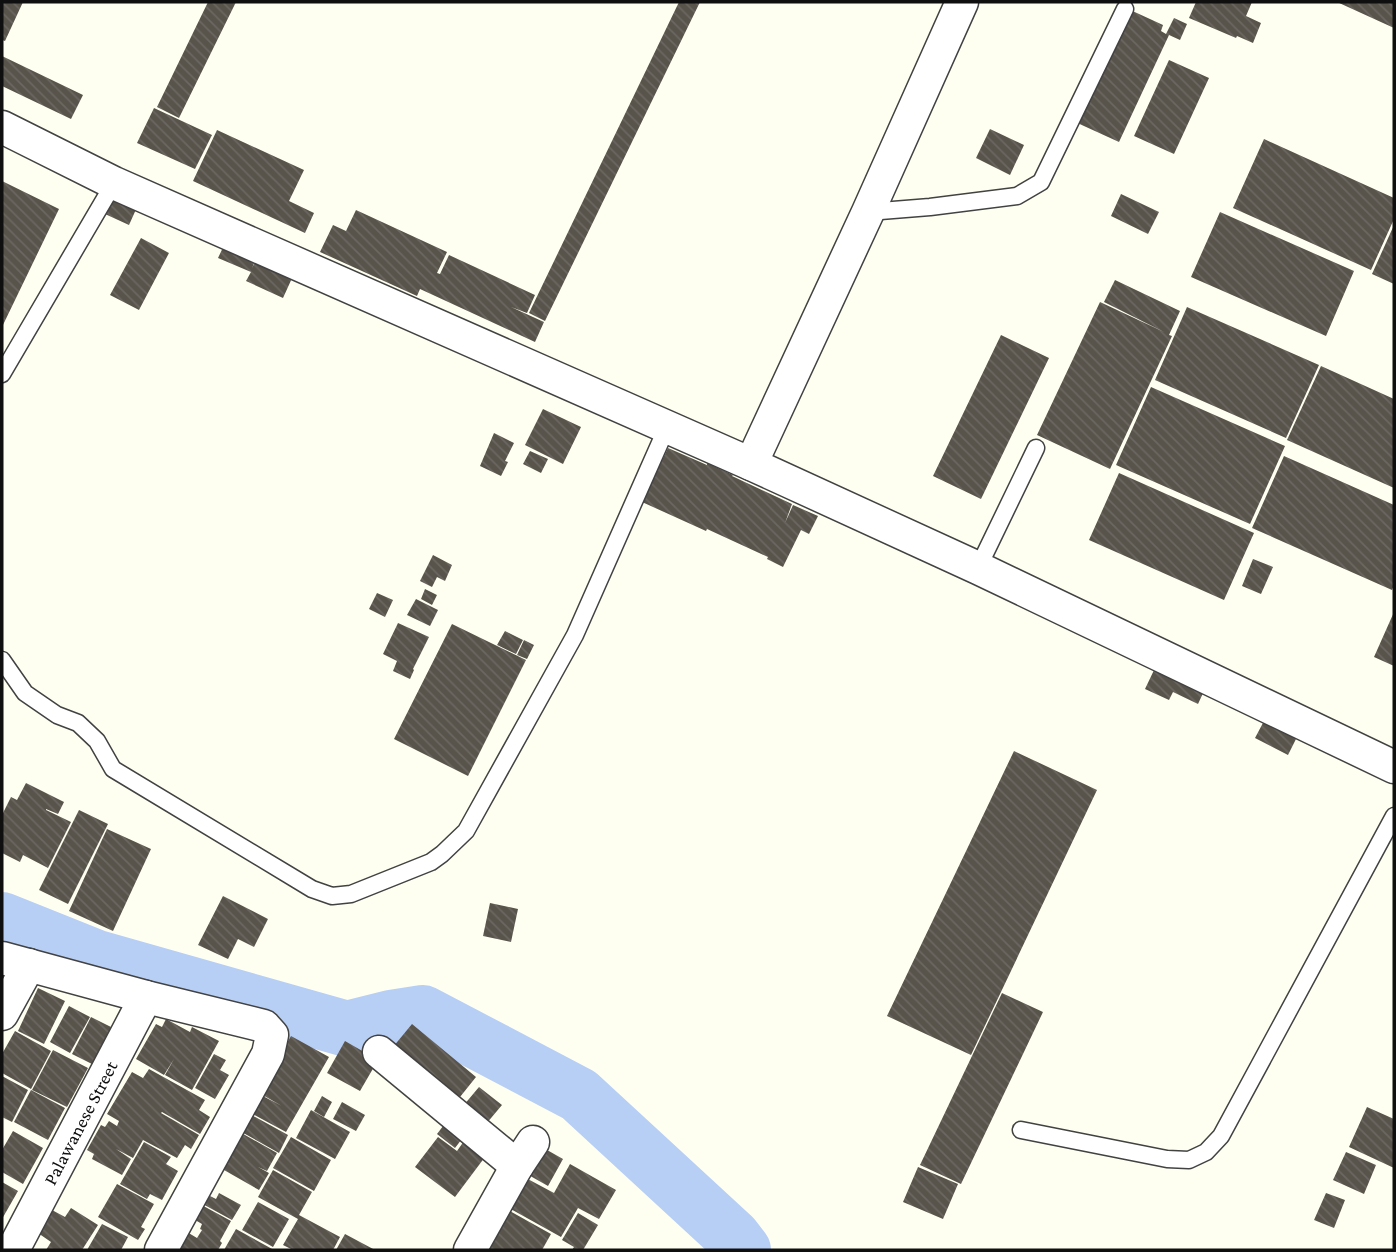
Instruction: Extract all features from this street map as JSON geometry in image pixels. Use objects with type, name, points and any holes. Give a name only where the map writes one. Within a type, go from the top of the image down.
[{"type":"street","points":[[751,464],[962,2]]},
{"type":"street","points":[[2,127],[114,183],[751,464],[978,568],[1394,766]]},
{"type":"street","points":[[2,1014],[16,961],[264,1026],[272,1035],[268,1054],[161,1250]]},
{"type":"street","name":"Palawanese Street","points":[[13,1250],[146,997]]},
{"type":"street","points":[[379,1052],[525,1154],[470,1250]]},
{"type":"lane","points":[[868,212],[1017,195],[1041,182],[1125,9]]},
{"type":"lane","points":[[2,374],[114,183]]},
{"type":"lane","points":[[2,660],[25,693],[57,715],[78,723],[97,741],[113,769],[312,889],[332,896],[351,894],[431,862],[466,831],[575,635],[667,427]]},
{"type":"lane","points":[[978,568],[1036,448]]},
{"type":"lane","points":[[1021,1130],[1167,1159],[1189,1160],[1206,1152],[1221,1136],[1394,816]]},
{"type":"building","points":[[2,2],[23,2],[5,41],[2,40]]},
{"type":"building","points":[[208,2],[236,2],[179,118],[157,107]]},
{"type":"building","points":[[679,2],[700,2],[545,321],[529,313]]},
{"type":"building","points":[[1196,2],[1252,2],[1246,16],[1261,23],[1253,43],[1189,18]]},
{"type":"building","points":[[1337,2],[1394,2],[1394,28]]},
{"type":"building","points":[[1126,8],[1163,25],[1161,31],[1166,34],[1174,18],[1187,24],[1180,40],[1169,35],[1119,142],[1073,121]]},
{"type":"building","points":[[2,56],[83,95],[71,119],[2,86]]},
{"type":"building","points":[[1169,60],[1209,78],[1174,154],[1134,136]]},
{"type":"building","points":[[154,108],[212,135],[195,169],[137,143]]},
{"type":"building","points":[[990,129],[1024,145],[1010,175],[976,158]]},
{"type":"building","points":[[217,130],[304,170],[289,201],[314,213],[305,233],[193,181]]},
{"type":"building","points":[[1264,139],[1394,198],[1394,219],[1371,270],[1233,208]]},
{"type":"building","points":[[2,181],[59,209],[2,327]]},
{"type":"building","points":[[114,194],[138,205],[129,225],[105,214]]},
{"type":"building","points":[[1121,194],[1159,212],[1148,234],[1111,216]]},
{"type":"building","points":[[356,210],[447,252],[437,273],[440,274],[449,255],[535,295],[527,313],[511,307],[544,322],[535,342],[420,289],[417,296],[320,252],[333,225],[346,231]]},
{"type":"building","points":[[1220,212],[1354,271],[1326,336],[1191,277]]},
{"type":"building","points":[[1394,225],[1394,284],[1372,274]]},
{"type":"building","points":[[228,237],[259,251],[252,268],[256,260],[293,276],[283,298],[246,281],[251,272],[218,258]]},
{"type":"building","points":[[141,238],[169,253],[139,310],[110,295]]},
{"type":"building","points":[[1115,280],[1180,311],[1169,335],[1172,336],[1110,469],[1037,435],[1100,302],[1164,332],[1104,302]]},
{"type":"building","points":[[1187,307],[1319,365],[1286,438],[1155,380]]},
{"type":"building","points":[[1001,335],[1049,358],[981,499],[933,476]]},
{"type":"building","points":[[1321,366],[1394,399],[1394,488],[1287,440]]},
{"type":"building","points":[[1151,387],[1285,446],[1250,524],[1116,465]]},
{"type":"building","points":[[543,409],[581,427],[563,464],[525,445]]},
{"type":"building","points":[[494,433],[514,443],[501,476],[480,466]]},
{"type":"building","points":[[668,448],[707,463],[792,504],[785,523],[793,505],[818,516],[809,534],[801,530],[783,567],[767,559],[768,557],[642,502]]},
{"type":"building","points":[[530,451],[548,459],[541,473],[523,464]]},
{"type":"building","points":[[1284,456],[1394,505],[1392,590],[1252,528]]},
{"type":"building","points":[[1119,473],[1254,533],[1224,600],[1089,540]]},
{"type":"building","points":[[433,555],[452,565],[445,581],[437,577],[432,587],[420,581]]},
{"type":"building","points":[[1253,559],[1273,567],[1261,594],[1242,586]]},
{"type":"building","points":[[425,589],[437,595],[432,605],[421,599]]},
{"type":"building","points":[[377,593],[393,600],[385,617],[369,609]]},
{"type":"building","points":[[416,599],[438,610],[430,626],[407,615]]},
{"type":"building","points":[[1394,612],[1394,666],[1374,657]]},
{"type":"building","points":[[398,623],[429,637],[410,679],[393,671],[397,661],[383,654]]},
{"type":"building","points":[[452,624],[526,660],[468,776],[394,739]]},
{"type":"building","points":[[505,631],[523,640],[516,654],[497,645]]},
{"type":"building","points":[[524,640],[534,645],[527,659],[517,655]]},
{"type":"building","points":[[1155,668],[1204,691],[1198,704],[1173,692],[1169,700],[1145,689]]},
{"type":"building","points":[[1264,721],[1297,737],[1288,755],[1255,738]]},
{"type":"building","points":[[1014,751],[1097,790],[971,1055],[887,1016]]},
{"type":"building","points":[[26,783],[64,802],[58,814],[46,810],[71,822],[48,868],[23,855],[20,862],[2,853],[2,815],[11,797],[17,800]]},
{"type":"building","points":[[79,810],[108,824],[68,904],[39,890]]},
{"type":"building","points":[[107,829],[151,849],[113,931],[69,911]]},
{"type":"building","points":[[223,896],[268,919],[254,947],[238,939],[228,959],[198,945]]},
{"type":"building","points":[[490,903],[518,909],[511,942],[483,936]]},
{"type":"building","points":[[38,988],[65,1001],[44,1044],[18,1031]]},
{"type":"building","points":[[1002,993],[1043,1012],[961,1184],[920,1165]]},
{"type":"building","points":[[69,1006],[90,1017],[70,1053],[50,1042]]},
{"type":"building","points":[[91,1017],[111,1027],[92,1064],[72,1054]]},
{"type":"building","points":[[166,1019],[190,1032],[192,1027],[219,1041],[192,1090],[165,1075],[174,1059],[164,1075],[136,1059],[156,1024],[162,1027]]},
{"type":"building","points":[[412,1024],[476,1077],[452,1107],[393,1047]]},
{"type":"building","points":[[15,1031],[51,1051],[31,1089],[2,1073],[2,1054]]},
{"type":"building","points":[[291,1036],[329,1057],[286,1132],[249,1112],[259,1094],[282,1106],[259,1093]]},
{"type":"building","points":[[345,1041],[378,1060],[360,1091],[327,1073]]},
{"type":"building","points":[[53,1050],[88,1068],[67,1107],[32,1090]]},
{"type":"building","points":[[214,1054],[226,1060],[220,1070],[229,1075],[215,1099],[195,1088]]},
{"type":"building","points":[[149,1069],[205,1100],[199,1110],[210,1117],[200,1134],[162,1112],[199,1135],[191,1149],[185,1145],[177,1158],[143,1140],[133,1158],[116,1149],[131,1159],[122,1175],[92,1159],[94,1154],[87,1150],[101,1125],[105,1127],[109,1121],[117,1126],[119,1121],[107,1114],[132,1072],[143,1078]]},
{"type":"building","points":[[2,1076],[28,1090],[12,1122],[2,1117]]},
{"type":"building","points":[[479,1087],[502,1105],[481,1130],[458,1112]]},
{"type":"building","points":[[31,1090],[65,1108],[48,1140],[14,1122]]},
{"type":"building","points":[[322,1096],[332,1102],[324,1117],[314,1111]]},
{"type":"building","points":[[342,1102],[365,1115],[356,1131],[333,1119]]},
{"type":"building","points":[[1367,1107],[1394,1119],[1394,1168],[1349,1147]]},
{"type":"building","points":[[311,1110],[350,1132],[335,1159],[296,1138]]},
{"type":"building","points":[[248,1113],[288,1135],[279,1153],[238,1130]]},
{"type":"building","points":[[450,1117],[468,1131],[455,1148],[437,1134]]},
{"type":"building","points":[[13,1131],[43,1148],[23,1184],[2,1172],[2,1150]]},
{"type":"building","points":[[238,1131],[277,1153],[267,1171],[258,1167],[269,1173],[259,1190],[217,1166]]},
{"type":"building","points":[[291,1137],[331,1160],[314,1191],[273,1168]]},
{"type":"building","points":[[438,1137],[457,1151],[464,1141],[485,1157],[455,1197],[415,1167]]},
{"type":"building","points":[[144,1142],[171,1157],[166,1164],[178,1171],[162,1200],[150,1194],[147,1199],[120,1184]]},
{"type":"building","points":[[540,1146],[563,1159],[548,1186],[525,1173]]},
{"type":"building","points":[[1346,1152],[1376,1165],[1364,1194],[1333,1180]]},
{"type":"building","points":[[570,1164],[616,1190],[599,1219],[578,1208],[561,1237],[507,1207],[524,1177],[554,1193]]},
{"type":"building","points":[[918,1167],[958,1184],[943,1219],[903,1202]]},
{"type":"building","points":[[273,1170],[312,1192],[299,1215],[340,1237],[333,1250],[293,1250],[283,1245],[298,1219],[258,1197]]},
{"type":"building","points":[[2,1182],[18,1191],[2,1219]]},
{"type":"building","points":[[117,1184],[154,1204],[141,1227],[145,1229],[138,1240],[98,1217]]},
{"type":"building","points":[[204,1193],[216,1199],[219,1193],[241,1205],[232,1220],[199,1202]]},
{"type":"building","points":[[1326,1193],[1345,1200],[1334,1228],[1314,1220]]},
{"type":"building","points":[[258,1202],[289,1219],[273,1247],[242,1230]]},
{"type":"building","points":[[198,1203],[231,1221],[218,1250],[169,1250],[182,1229],[197,1238],[202,1230],[202,1224],[190,1217]]},
{"type":"building","points":[[71,1208],[98,1225],[82,1250],[46,1250],[51,1242],[38,1233],[52,1210],[65,1217]]},
{"type":"building","points":[[506,1209],[551,1234],[542,1250],[483,1250]]},
{"type":"building","points":[[578,1213],[598,1225],[583,1250],[572,1250],[574,1247],[562,1240]]},
{"type":"building","points":[[102,1224],[128,1237],[121,1250],[87,1250]]},
{"type":"building","points":[[236,1229],[274,1250],[224,1250]]},
{"type":"building","points":[[345,1234],[375,1250],[336,1250]]},
{"type":"waterway","points":[[2,920],[97,958],[347,1029],[423,1013],[579,1095],[733,1237],[743,1250]]}]
